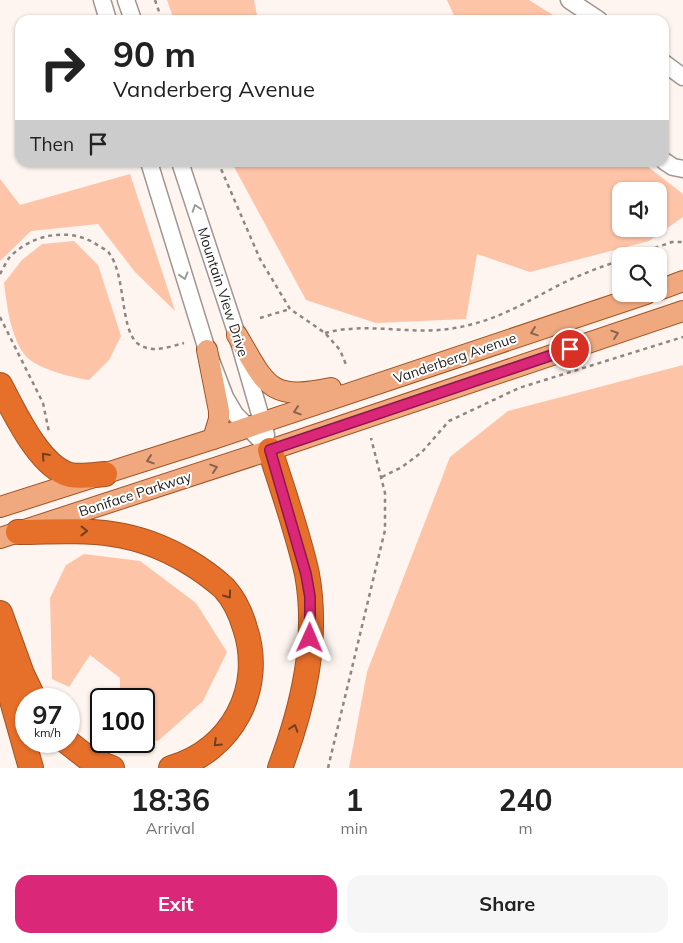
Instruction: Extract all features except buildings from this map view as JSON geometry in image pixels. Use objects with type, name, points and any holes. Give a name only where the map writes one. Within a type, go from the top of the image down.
[{"type":"highway","points":[[0,385],[27,434],[55,467],[68,474],[104,474]]},
{"type":"highway","points":[[270,450],[306,574],[310,604],[309,657],[302,704],[280,768]]},
{"type":"highway","points":[[9,535],[86,530],[134,537],[188,561],[224,589],[231,599],[244,624],[251,651],[250,679],[243,705],[232,725],[212,748],[191,761],[171,768]]},
{"type":"highway","points":[[0,613],[29,688]]},
{"type":"highway","points":[[0,658],[31,768]]},
{"type":"highway","points":[[80,752],[89,759],[112,768]]},
{"type":"main road","points":[[667,287],[683,281]]},
{"type":"main road","name":"Vanderberg Avenue","points":[[254,425],[622,302]]},
{"type":"main road","name":"Vanderberg Avenue","points":[[270,450],[683,310]]},
{"type":"main road","points":[[238,335],[261,376],[270,385],[292,394],[323,390],[436,365]]},
{"type":"main road","points":[[207,350],[219,411],[219,419],[213,439]]},
{"type":"main road","name":"Boniface Parkway","points":[[5,506],[254,425]]},
{"type":"main road","name":"Boniface Parkway","points":[[9,535],[270,450]]},
{"type":"street","points":[[102,0],[106,15]]},
{"type":"street","points":[[126,0],[131,15]]},
{"type":"street","points":[[569,0],[592,15]]},
{"type":"street","points":[[669,67],[683,77]]},
{"type":"street","points":[[669,164],[683,170]]},
{"type":"street","points":[[151,167],[207,350],[226,397],[254,425],[270,450]]},
{"type":"street","name":"Mountain View Drive","points":[[182,167],[238,335],[254,425]]},
{"type":"path","points":[[155,0],[160,15]]},
{"type":"path","points":[[220,167],[260,259],[290,309],[324,332],[340,350],[347,366]]},
{"type":"path","points":[[0,274],[9,258],[25,245],[32,242],[48,236],[66,233],[87,239],[108,252],[118,270],[130,331],[136,342],[148,349],[162,349],[184,343]]},
{"type":"path","points":[[658,247],[672,242],[683,242]]},
{"type":"path","points":[[324,332],[350,327],[418,331],[461,327],[512,311],[561,284],[612,264]]},
{"type":"path","points":[[260,318],[290,309]]},
{"type":"path","points":[[382,477],[402,467],[422,452],[450,421],[519,388],[683,337]]},
{"type":"path","points":[[328,768],[385,530],[387,512],[382,477],[371,438]]},
{"type":"shaded area","points":[[167,0],[254,0],[257,15],[172,15]]},
{"type":"shaded area","points":[[447,0],[529,0],[553,15],[454,15]]},
{"type":"shaded area","points":[[234,167],[648,167],[683,194],[683,217],[667,228],[667,182],[612,182],[612,237],[655,237],[649,241],[626,247],[612,247],[612,251],[530,272],[477,254],[466,319],[376,323],[306,300]]},
{"type":"shaded area","points":[[130,174],[175,311],[135,272],[98,224],[31,231],[0,261],[0,179],[20,205]]},
{"type":"shaded area","points":[[74,241],[98,265],[121,336],[109,360],[89,380],[45,368],[36,364],[24,354],[12,329],[4,283],[22,260],[42,244]]},
{"type":"shaded area","points":[[683,365],[683,768],[349,768],[367,672],[450,457],[508,411]]},
{"type":"shaded area","points":[[84,554],[140,561],[196,603],[227,652],[203,701],[158,741],[155,740],[155,688],[120,688],[120,678],[90,655],[69,687],[52,679],[50,598],[66,565]]},
{"type":"route","points":[[310,638],[310,597],[306,574],[270,450],[570,349]]}]
